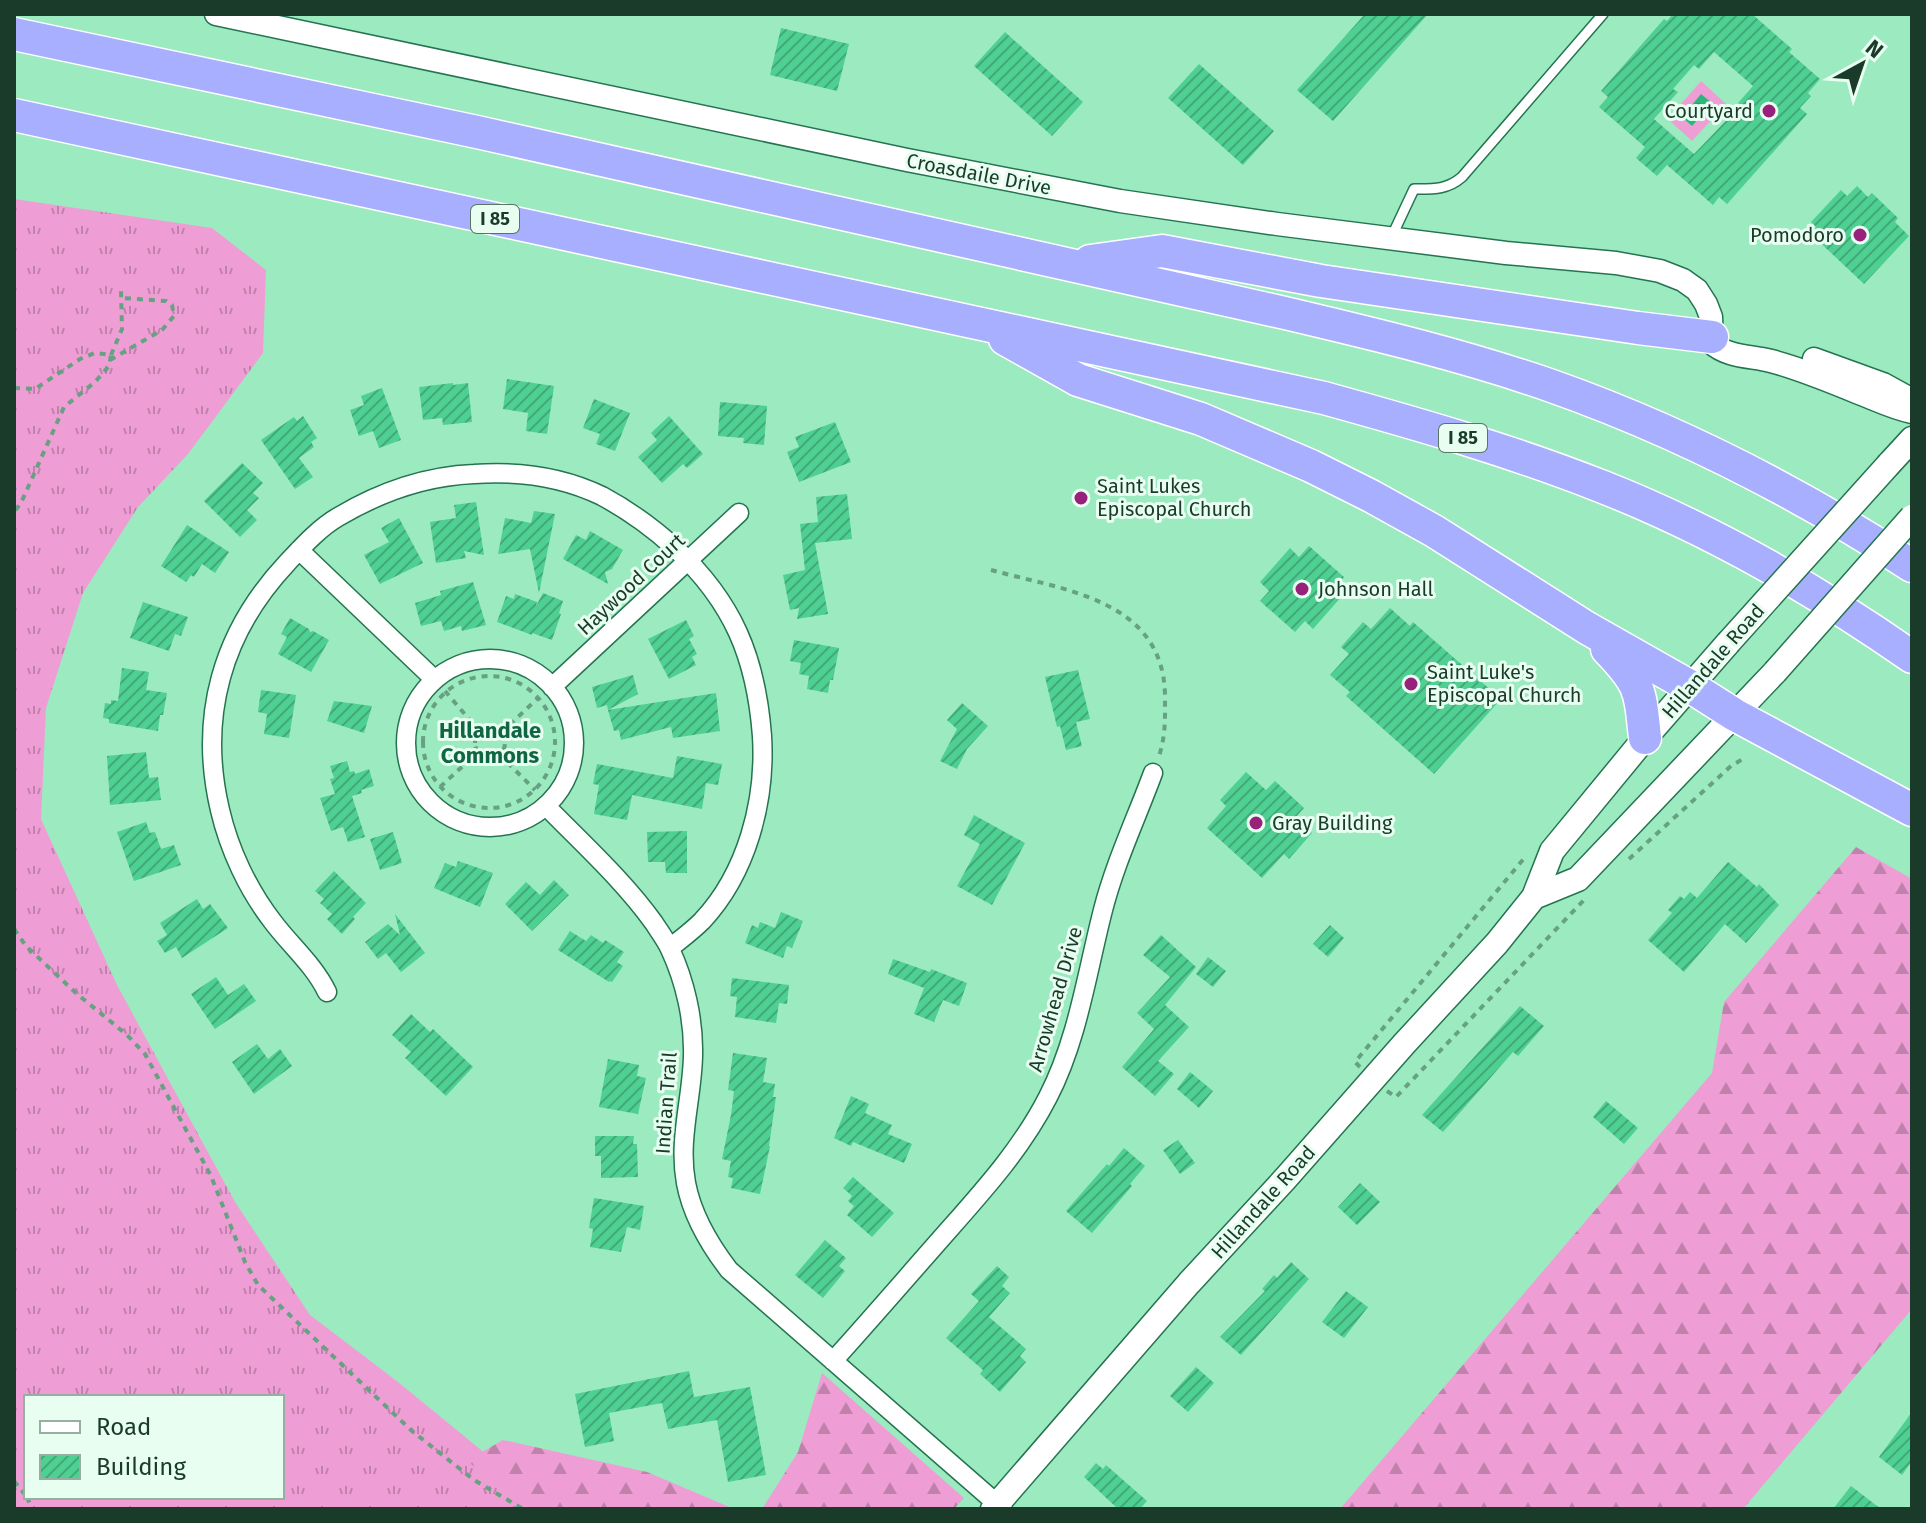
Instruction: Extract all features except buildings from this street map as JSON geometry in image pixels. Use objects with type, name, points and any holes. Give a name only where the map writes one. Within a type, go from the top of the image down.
[{"type":"highway","points":[[14,34],[492,135],[1403,341],[1549,385],[1706,450],[1813,506],[1912,566]]},
{"type":"highway","name":"I 85","points":[[14,115],[1324,398],[1424,426],[1542,464],[1662,513],[1758,561],[1866,625],[1912,657]]},
{"type":"highway","points":[[1069,264],[1162,251],[1321,281],[1712,337]]},
{"type":"highway","points":[[976,323],[1078,380],[1201,419],[1311,466],[1371,496],[1434,531],[1587,628],[1735,715],[1912,810]]},
{"type":"highway","points":[[1587,628],[1635,681],[1640,695],[1645,738]]},
{"type":"main road","name":"Hillandale Road","points":[[998,1507],[1189,1283],[1497,943],[1534,897],[1552,851],[1645,738],[1912,439]]},
{"type":"main road","name":"Hillandale Road","points":[[1534,897],[1578,879],[1775,672],[1912,517]]},
{"type":"street","name":"Croasdaile Drive","points":[[216,14],[1055,189],[1277,224],[1506,253],[1616,263],[1670,274],[1688,283],[1701,296],[1711,317],[1712,337]]},
{"type":"street","points":[[1912,400],[1883,384],[1801,355],[1774,347],[1712,337],[1714,346],[1728,353],[1816,375],[1896,409],[1912,412]]},
{"type":"street","points":[[327,992],[320,978],[271,920],[231,847],[220,811],[212,766],[212,722],[218,687],[228,653],[243,621],[269,582],[299,550],[335,518],[376,497],[417,482],[454,475],[498,472],[529,475],[600,495],[658,533],[688,560],[716,593],[739,634],[753,670],[760,713],[763,751],[758,808],[741,861],[716,904],[700,923],[670,948]]},
{"type":"street","name":"Haywood Court","points":[[545,692],[739,513]]},
{"type":"street","points":[[299,550],[440,685]]},
{"type":"street","points":[[485,659],[522,665],[539,674],[545,692],[564,702],[574,739],[568,775],[559,792],[546,806],[531,817],[513,824],[475,826],[457,821],[427,799],[416,783],[406,747],[412,710],[421,693],[440,685],[450,669],[485,659]]},
{"type":"street","name":"Arrowhead Drive","points":[[833,1361],[984,1190],[1028,1134],[1043,1108],[1064,1061],[1117,862],[1153,773]]},
{"type":"street","name":"Indian Trail","points":[[546,806],[623,885],[670,948],[687,997],[692,1028],[693,1056],[683,1145],[686,1185],[711,1246],[729,1270],[998,1507]]},
{"type":"lane","points":[[1391,238],[1414,189],[1438,189],[1454,184],[1462,177],[1603,14]]},
{"type":"path","points":[[14,512],[21,503],[64,407],[109,366],[122,329],[121,291]]},
{"type":"path","points":[[14,388],[35,389],[80,359],[95,353],[111,358],[162,330],[174,316],[172,305],[166,301],[122,298]]},
{"type":"path","points":[[991,570],[1098,600],[1128,617],[1143,632],[1159,657],[1165,681],[1166,728],[1153,773]]},
{"type":"path","points":[[440,685],[488,675],[511,679],[529,689],[545,692]]},
{"type":"path","points":[[440,685],[423,730],[423,753],[430,775],[445,793],[463,804],[484,809],[505,807],[525,799],[541,785],[552,766],[556,745],[553,724],[544,705],[545,692]]},
{"type":"path","points":[[440,685],[480,732]]},
{"type":"path","points":[[501,733],[545,692]]},
{"type":"path","points":[[492,728],[501,733],[505,742],[499,754],[486,757],[478,752],[475,742],[480,732],[492,728]]},
{"type":"path","points":[[440,787],[478,752]]},
{"type":"path","points":[[499,754],[535,790]]},
{"type":"path","points":[[1627,861],[1731,766],[1746,757]]},
{"type":"path","points":[[1529,853],[1355,1062],[1396,1097],[1592,892]]},
{"type":"path","points":[[14,929],[26,946],[145,1054],[211,1176],[245,1262],[258,1285],[412,1431],[474,1480],[523,1509]]},
{"type":"green space","points":[[1701,81],[1726,104],[1692,141],[1668,119]]},
{"type":"green space","points":[[14,199],[212,228],[266,270],[263,353],[188,454],[138,507],[83,593],[46,708],[41,819],[117,985],[235,1202],[310,1315],[525,1486],[565,1509],[14,1509]]},
{"type":"green space","points":[[1856,847],[1912,879],[1912,1309],[1743,1509],[1340,1509],[1712,1073],[1724,1002]]},
{"type":"green space","points":[[822,1373],[964,1498],[954,1509],[762,1509],[798,1452]]},
{"type":"green space","points":[[503,1440],[647,1472],[734,1509],[543,1509],[466,1461]]},
{"type":"water","points":[[1701,94],[1712,103],[1692,126],[1682,117]]},
{"type":"place","name":"Courtyard","points":[[1769,111]]},
{"type":"place","name":"Pomodoro","points":[[1860,235]]},
{"type":"place","name":"Saint Lukes Episcopal Church","points":[[1081,498]]},
{"type":"place","name":"Johnson Hall","points":[[1302,589]]},
{"type":"place","name":"Saint Luke's Episcopal Church","points":[[1411,684]]},
{"type":"place","name":"Gray Building","points":[[1256,823]]},
{"type":"district","name":"Hillandale Commons","points":[[490,742]]}]
